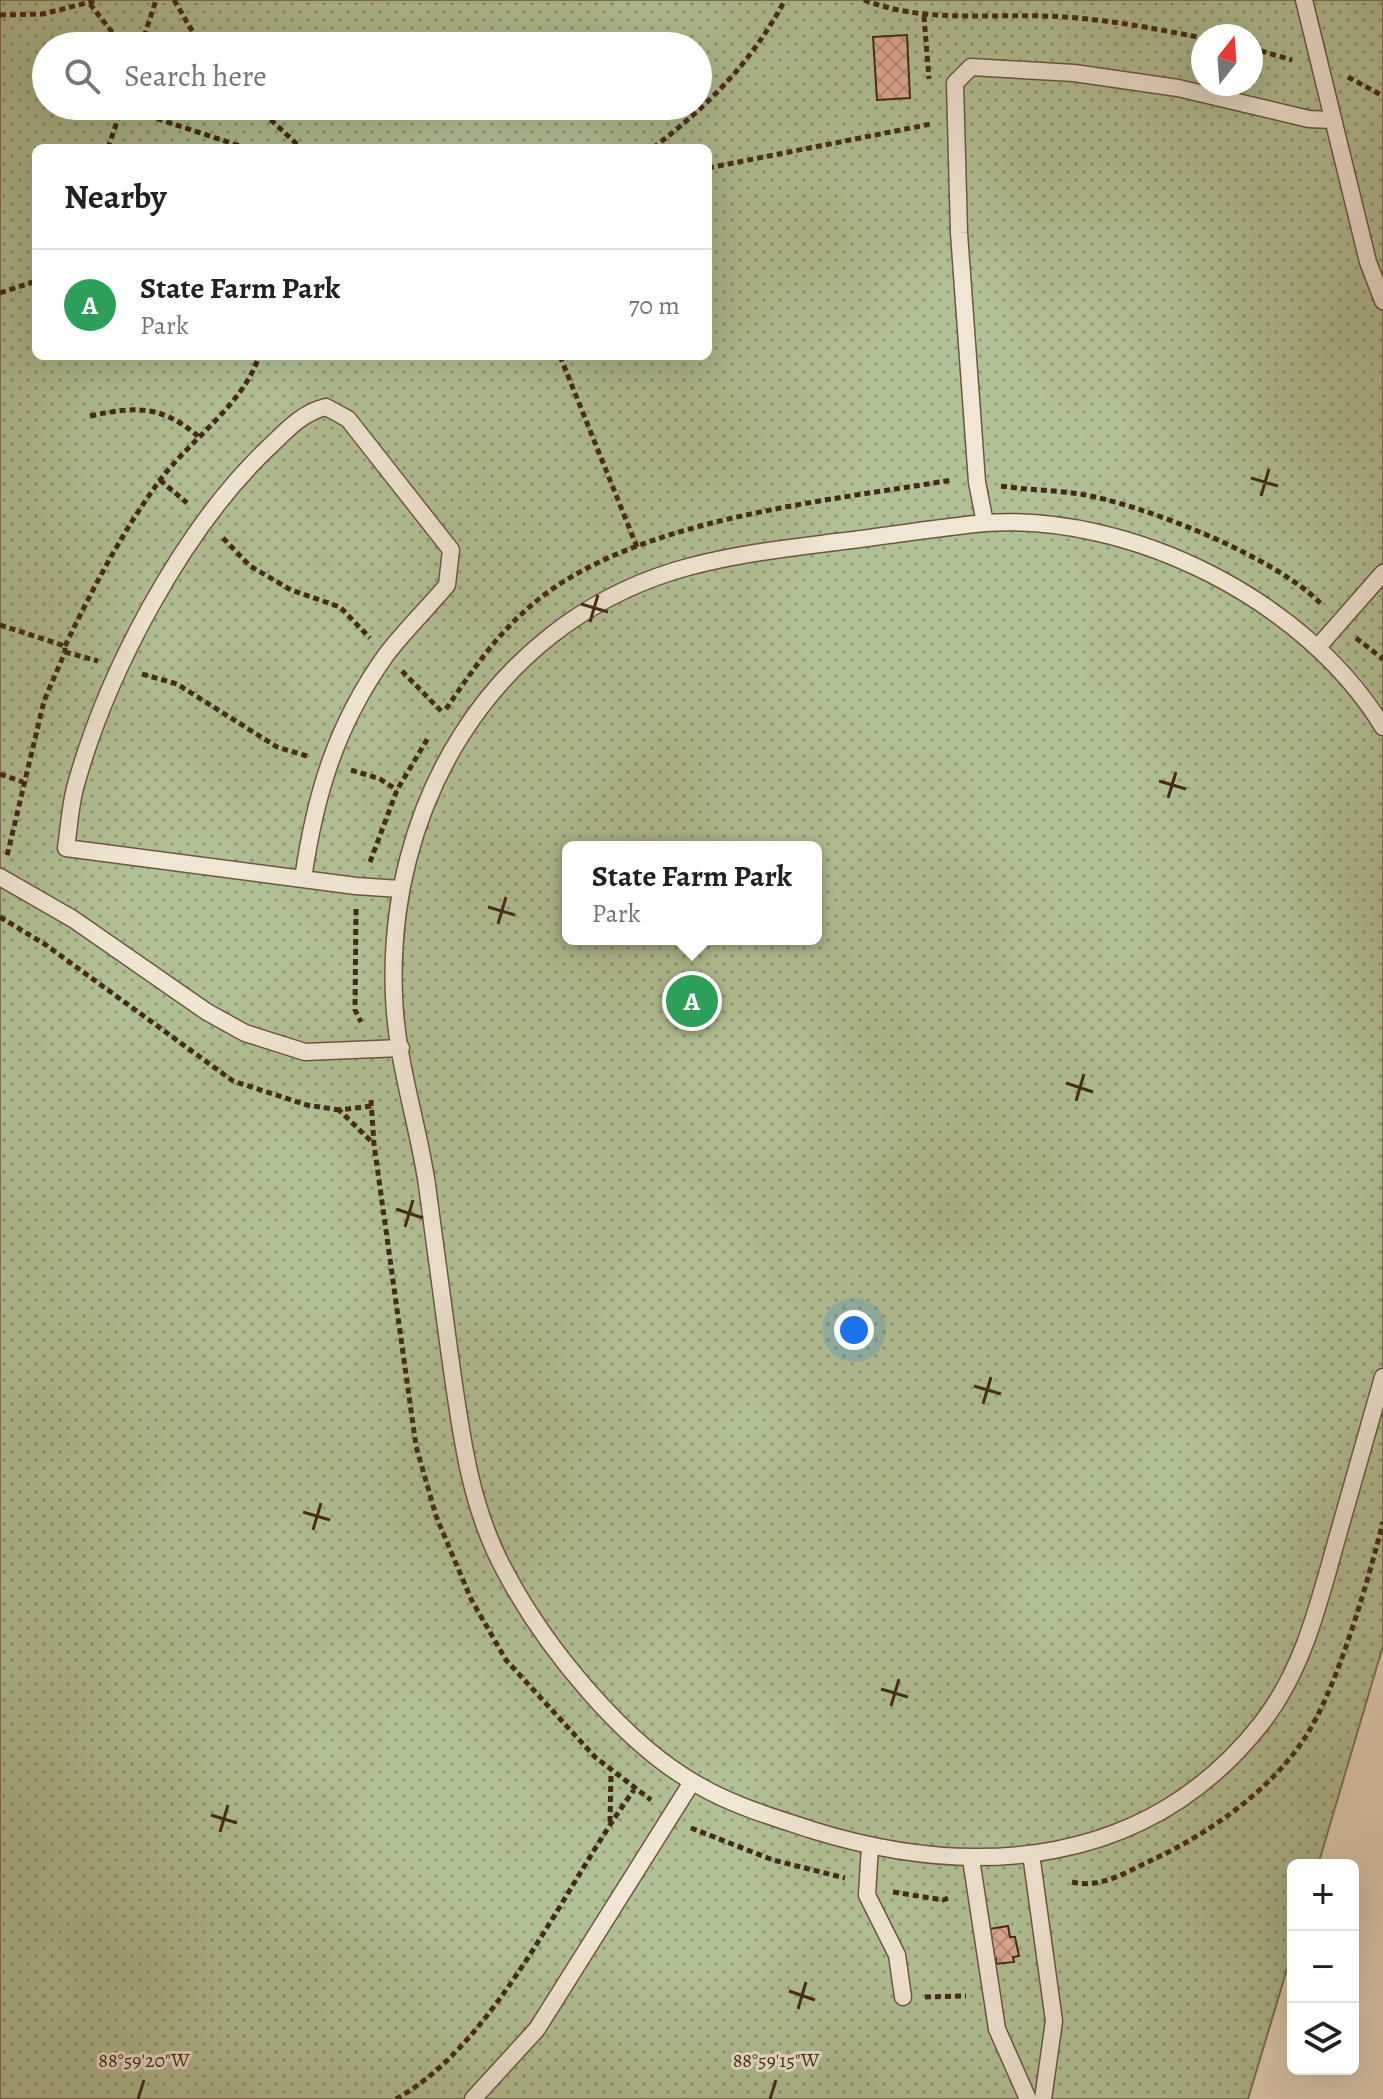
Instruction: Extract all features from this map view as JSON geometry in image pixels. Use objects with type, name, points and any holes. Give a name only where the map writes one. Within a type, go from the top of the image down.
[{"type":"lane","points":[[1304,0],[1368,262],[1383,301]]},
{"type":"lane","points":[[985,523],[977,482],[959,233],[955,83],[971,67],[1074,73],[1178,88],[1309,119],[1332,120]]},
{"type":"lane","points":[[303,879],[311,820],[327,762],[356,704],[387,655],[447,585],[451,550],[348,419],[326,407],[309,411],[239,476],[206,520],[161,591],[121,668],[83,762],[66,848],[356,886],[400,889]]},
{"type":"lane","points":[[1383,727],[1362,692],[1318,647],[1284,619],[1193,565],[1150,547],[1063,526],[1014,521],[985,523],[718,560],[659,576],[591,607],[535,651],[477,710],[458,736],[441,765],[412,837],[400,889],[394,999],[424,1165],[458,1417],[477,1506],[505,1573],[588,1689],[653,1752],[692,1782],[747,1809],[870,1846],[971,1859],[1031,1854],[1084,1845],[1132,1829],[1171,1807],[1227,1761],[1265,1719],[1293,1677],[1312,1626],[1383,1377]]},
{"type":"lane","points":[[1318,647],[1383,573]]},
{"type":"lane","points":[[0,877],[73,919],[245,1033],[305,1052],[401,1048]]},
{"type":"lane","points":[[473,2099],[537,2029],[692,1782]]},
{"type":"lane","points":[[870,1846],[867,1885],[870,1903],[897,1955],[903,1997]]},
{"type":"lane","points":[[1031,1854],[1054,2021],[1043,2099]]},
{"type":"lane","points":[[971,1859],[997,2029],[1028,2099]]},
{"type":"path","points":[[0,15],[43,14],[98,0]]},
{"type":"path","points":[[146,32],[156,0]]},
{"type":"path","points":[[174,0],[193,32]]},
{"type":"path","points":[[712,97],[737,75],[766,37],[785,0]]},
{"type":"path","points":[[864,0],[894,11],[924,16],[1063,17],[1191,36]]},
{"type":"path","points":[[90,4],[112,32]]},
{"type":"path","points":[[109,144],[117,120]]},
{"type":"path","points":[[163,120],[234,144]]},
{"type":"path","points":[[271,120],[297,144]]},
{"type":"path","points":[[658,144],[685,120]]},
{"type":"path","points":[[712,167],[878,132],[932,124]]},
{"type":"path","points":[[0,293],[32,282]]},
{"type":"path","points":[[0,877],[44,701],[104,565],[160,480],[251,380],[258,360]]},
{"type":"path","points":[[562,360],[637,547]]},
{"type":"path","points":[[90,416],[123,409],[150,410],[177,419],[198,436]]},
{"type":"path","points":[[361,1022],[355,1010],[356,886],[369,863],[397,790],[443,713],[478,661],[527,609],[567,580],[637,547],[714,521],[958,479]]},
{"type":"path","points":[[160,480],[206,520],[250,566],[291,590],[340,607],[443,713]]},
{"type":"path","points":[[0,625],[121,668],[177,684],[277,747],[380,779],[397,790]]},
{"type":"path","points":[[0,774],[23,782]]},
{"type":"path","points":[[0,917],[58,953],[233,1081],[307,1105],[339,1110],[371,1106]]},
{"type":"path","points":[[339,1110],[374,1144]]},
{"type":"path","points":[[609,1823],[611,1772]]},
{"type":"path","points":[[396,2099],[428,2079],[445,2063],[506,1989],[609,1823],[634,1790]]},
{"type":"path","points":[[686,1826],[773,1860],[918,1897],[951,1897]]},
{"type":"path","points":[[903,1997],[991,1993]]},
{"type":"green space","points":[[0,0],[1383,0],[1383,1646],[1320,1859],[1287,1859],[1287,1969],[1248,2099],[0,2099]]},
{"type":"building","points":[[907,35],[910,98],[877,100],[873,37]]},
{"type":"building","points":[[1008,1926],[1010,1937],[1015,1937],[1019,1956],[1013,1957],[1014,1962],[996,1964],[996,1959],[990,1960],[989,1929]]},
{"type":"place","name":"State Farm Park","points":[[692,1001]]}]
